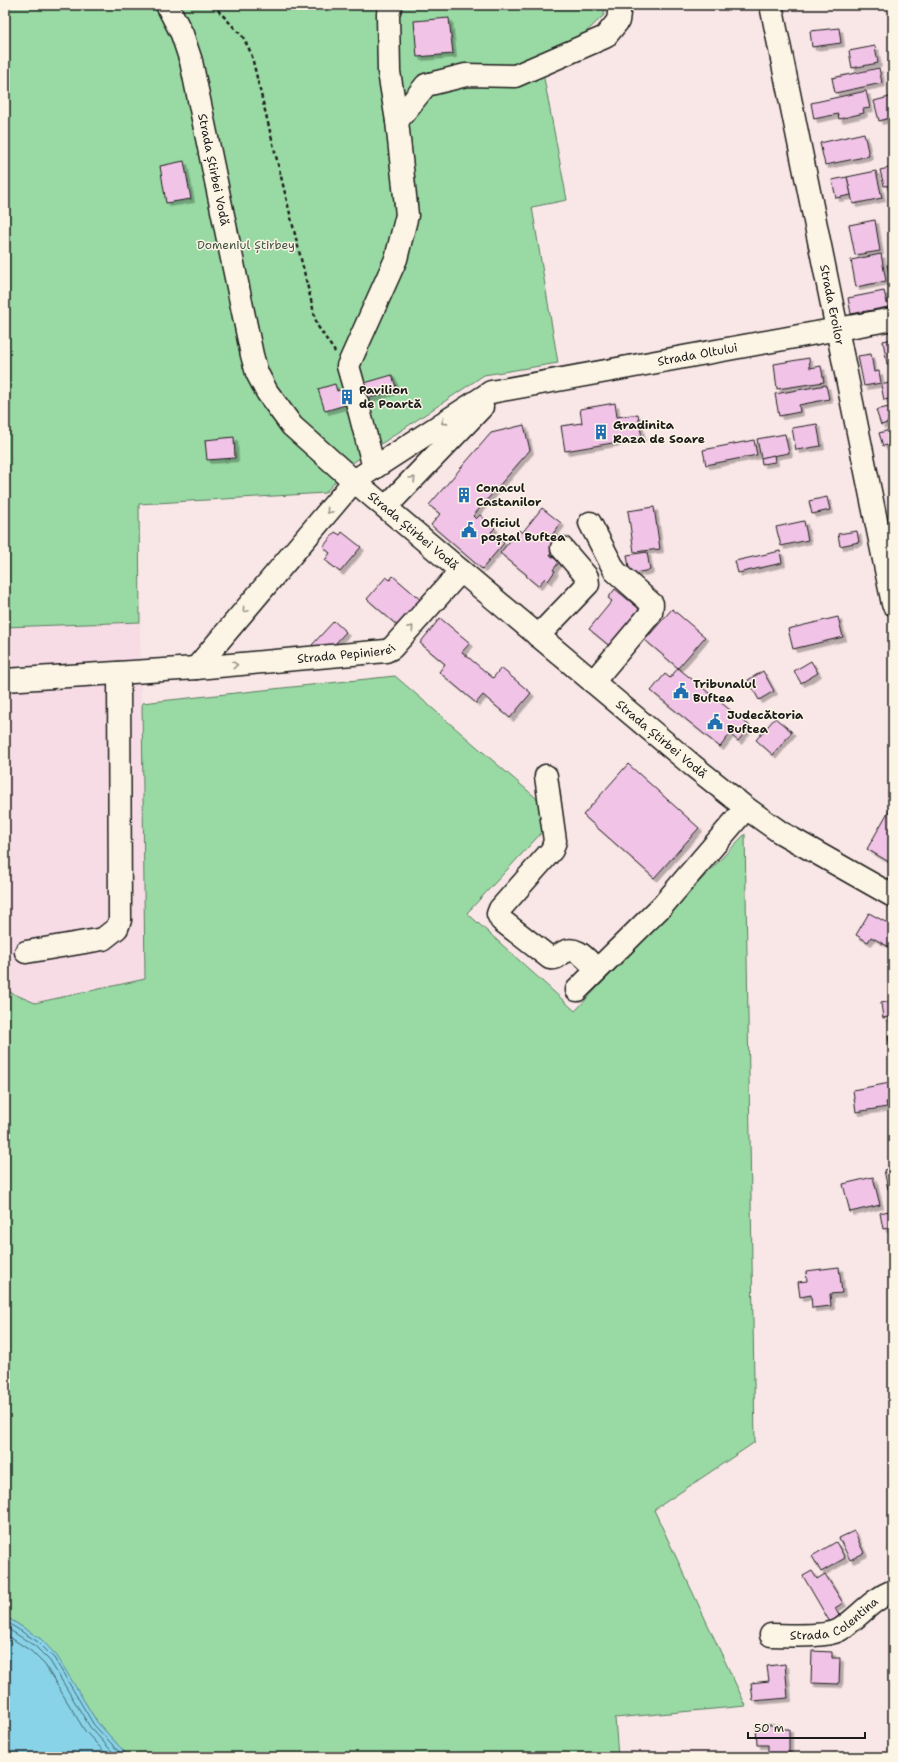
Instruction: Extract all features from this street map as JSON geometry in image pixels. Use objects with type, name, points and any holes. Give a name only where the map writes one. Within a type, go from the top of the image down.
[{"type":"street","name":"Strada Știrbei Vodă","points":[[167,5],[182,34],[191,61],[257,373],[267,392],[292,426],[354,481],[538,636],[692,765],[746,808],[780,832],[893,896]]},
{"type":"street","points":[[374,468],[348,366],[396,259],[407,215],[397,121],[389,72],[388,14],[390,5]]},
{"type":"street","points":[[397,121],[426,85],[466,75],[515,76],[605,37],[618,21],[620,5]]},
{"type":"street","name":"Strada Eroilor","points":[[771,5],[893,604]]},
{"type":"street","name":"Strada Oltului","points":[[354,481],[484,395],[502,389],[893,319]]},
{"type":"street","points":[[386,507],[495,394],[502,389]]},
{"type":"street","points":[[196,668],[354,481]]},
{"type":"street","points":[[590,523],[615,571],[652,604],[651,613],[593,682]]},
{"type":"street","points":[[538,636],[588,584],[587,577],[562,548]]},
{"type":"street","name":"Strada Pepinierei","points":[[5,680],[196,668],[386,651],[392,648],[461,571]]},
{"type":"street","points":[[26,952],[103,939],[118,928],[120,920],[119,673]]},
{"type":"street","points":[[546,776],[554,841],[552,850],[500,909],[498,914],[501,920],[550,958],[555,958],[567,950],[573,950],[580,954],[597,970]]},
{"type":"street","points":[[577,990],[663,905],[746,808]]},
{"type":"street","name":"Strada Colentina","points":[[771,1635],[804,1635],[837,1632],[877,1599],[893,1591]]},
{"type":"path","points":[[213,5],[243,37],[251,53],[317,325],[330,346],[348,366]]},
{"type":"shaded area","points":[[140,622],[145,979],[35,1003],[5,990],[5,627]]},
{"type":"green space","name":"Domeniul Știrbey","points":[[5,5],[605,5],[604,15],[543,73],[567,200],[532,207],[558,363],[484,375],[351,464],[325,493],[139,504],[140,622],[5,627]]},
{"type":"green space","points":[[395,676],[557,816],[467,913],[575,1011],[745,834],[755,1442],[654,1510],[746,1706],[615,1718],[618,1757],[129,1757],[97,1722],[79,1693],[41,1639],[5,1616],[5,990],[35,1003],[145,979],[142,703]]},
{"type":"water","points":[[5,1616],[41,1639],[57,1656],[97,1722],[129,1757],[5,1757]]},
{"type":"building","points":[[449,18],[453,54],[417,57],[414,21]]},
{"type":"building","points":[[839,28],[841,43],[812,47],[810,31]]},
{"type":"building","points":[[875,46],[878,63],[852,68],[849,51]]},
{"type":"building","points":[[879,68],[882,83],[835,93],[832,78]]},
{"type":"building","points":[[866,91],[870,108],[863,109],[864,113],[839,119],[838,114],[814,119],[811,103]]},
{"type":"building","points":[[893,96],[893,117],[879,121],[874,101]]},
{"type":"building","points":[[864,133],[869,156],[825,165],[820,143]]},
{"type":"building","points":[[184,161],[191,199],[166,203],[160,166]]},
{"type":"building","points":[[893,167],[893,185],[884,186],[880,170]]},
{"type":"building","points":[[876,171],[882,198],[853,204],[847,177]]},
{"type":"building","points":[[847,177],[851,195],[836,198],[832,180]]},
{"type":"building","points":[[875,220],[880,251],[855,255],[849,225]]},
{"type":"building","points":[[881,254],[886,281],[856,287],[851,260]]},
{"type":"building","points":[[893,264],[893,290],[887,265]]},
{"type":"building","points":[[884,291],[888,307],[851,314],[848,298]]},
{"type":"building","points":[[893,339],[893,363],[887,364],[883,341]]},
{"type":"building","points":[[871,354],[874,372],[879,371],[881,383],[864,386],[858,356]]},
{"type":"building","points":[[809,358],[810,368],[821,366],[824,382],[777,389],[774,364]]},
{"type":"building","name":"Pavilion de Poartă","points":[[392,375],[397,390],[325,411],[318,389],[335,384],[337,391]]},
{"type":"building","points":[[893,382],[893,398],[884,400],[881,385]]},
{"type":"building","points":[[826,385],[829,399],[799,405],[800,412],[779,416],[775,394]]},
{"type":"building","name":"Gradinita Raza de Soare","points":[[615,403],[617,417],[638,414],[642,438],[565,451],[561,426],[582,423],[580,409]]},
{"type":"building","points":[[893,406],[893,421],[881,425],[876,410]]},
{"type":"building","points":[[817,424],[821,446],[796,450],[792,428]]},
{"type":"building","name":"Conacul Castanilor","points":[[524,425],[530,450],[473,516],[476,519],[480,515],[495,528],[491,532],[504,543],[482,569],[431,525],[440,514],[429,505],[491,433]]},
{"type":"building","points":[[893,429],[893,444],[883,446],[879,433]]},
{"type":"building","points":[[785,434],[789,453],[761,458],[757,439]]},
{"type":"building","points":[[234,437],[235,458],[207,460],[205,440]]},
{"type":"building","points":[[754,440],[757,455],[706,465],[703,450]]},
{"type":"building","points":[[774,455],[775,462],[762,464],[761,458]]},
{"type":"building","points":[[827,497],[830,510],[812,514],[809,501]]},
{"type":"building","points":[[654,507],[660,549],[634,552],[628,511]]},
{"type":"building","points":[[542,508],[561,523],[552,535],[560,542],[550,555],[559,562],[548,581],[545,578],[538,586],[500,553],[519,530],[522,533]]},
{"type":"building","points":[[804,521],[808,540],[781,546],[776,527]]},
{"type":"building","points":[[857,531],[859,542],[840,546],[838,534]]},
{"type":"building","points":[[335,532],[340,535],[342,532],[361,547],[340,572],[325,560],[330,553],[323,547]]},
{"type":"building","points":[[780,551],[782,563],[738,573],[735,561]]},
{"type":"building","points":[[647,552],[650,570],[630,574],[627,555]]},
{"type":"building","points":[[393,576],[422,601],[399,627],[367,599],[386,577],[390,580]]},
{"type":"building","points":[[615,589],[643,612],[612,648],[589,629],[612,601],[608,598]]},
{"type":"building","points":[[672,609],[705,637],[678,668],[645,640]]},
{"type":"building","points":[[838,617],[843,637],[793,649],[788,629]]},
{"type":"building","points":[[440,618],[470,643],[462,652],[493,678],[501,668],[531,693],[510,718],[483,695],[476,703],[439,672],[445,664],[420,643]]},
{"type":"building","points":[[334,621],[346,632],[324,656],[312,645]]},
{"type":"building","points":[[811,661],[818,673],[801,683],[794,671]]},
{"type":"building","points":[[678,668],[750,726],[738,741],[730,734],[720,747],[651,691],[665,674],[670,678]]},
{"type":"building","points":[[763,671],[774,691],[759,700],[748,680]]},
{"type":"building","points":[[775,718],[792,732],[773,755],[756,740]]},
{"type":"building","points":[[628,764],[699,828],[654,878],[583,815]]},
{"type":"building","points":[[891,807],[893,809],[893,856],[889,862],[867,849]]},
{"type":"building","points":[[869,913],[893,926],[893,949],[871,937],[868,942],[856,935]]},
{"type":"building","points":[[893,1001],[893,1016],[883,1018],[881,1003]]},
{"type":"building","points":[[893,1035],[893,1051],[891,1052],[888,1036]]},
{"type":"building","points":[[890,1083],[893,1101],[886,1102],[887,1107],[856,1112],[853,1090]]},
{"type":"building","points":[[893,1167],[893,1188],[888,1189],[884,1170]]},
{"type":"building","points":[[873,1177],[880,1205],[850,1212],[843,1184]]},
{"type":"building","points":[[893,1210],[893,1227],[883,1229],[880,1213]]},
{"type":"building","points":[[839,1267],[842,1293],[830,1294],[831,1306],[812,1308],[811,1295],[800,1297],[798,1282],[807,1281],[806,1271]]},
{"type":"building","points":[[854,1531],[864,1553],[850,1560],[839,1538]]},
{"type":"building","points":[[836,1542],[845,1558],[821,1572],[812,1556]]},
{"type":"building","points":[[812,1571],[817,1579],[825,1574],[843,1603],[835,1608],[841,1619],[831,1624],[803,1576]]},
{"type":"building","points":[[812,1651],[832,1652],[832,1658],[840,1658],[839,1684],[811,1683]]},
{"type":"building","points":[[785,1664],[788,1698],[753,1701],[751,1683],[769,1681],[767,1666]]},
{"type":"building","points":[[756,1725],[780,1725],[780,1729],[789,1729],[789,1757],[768,1757],[768,1745],[757,1745]]},
{"type":"place","name":"Pavilion de Poartă","points":[[347,397]]},
{"type":"place","name":"Gradinita Raza de Soare","points":[[601,432]]},
{"type":"place","name":"Conacul Castanilor","points":[[464,495]]},
{"type":"place","name":"Oficiul poștal Buftea","points":[[469,530]]},
{"type":"place","name":"Tribunalul Buftea","points":[[681,691]]},
{"type":"place","name":"Judecătoria Buftea","points":[[715,722]]}]
